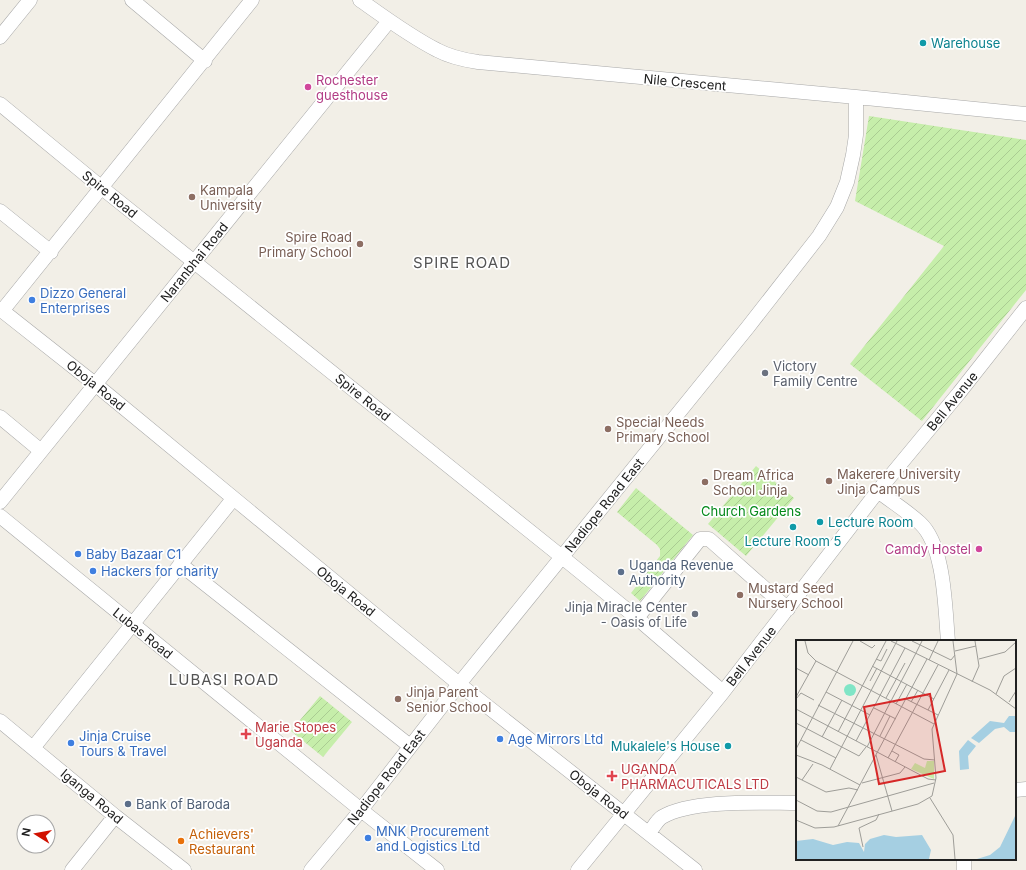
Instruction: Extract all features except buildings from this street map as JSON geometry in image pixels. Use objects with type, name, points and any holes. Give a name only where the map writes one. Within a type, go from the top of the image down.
[{"type":"street","points":[[0,37],[30,0]]},
{"type":"street","points":[[132,0],[205,60]]},
{"type":"street","points":[[1,310],[51,252],[252,0]]},
{"type":"street","name":"Nile Crescent","points":[[360,0],[389,21],[437,50],[454,57],[478,62],[1026,114]]},
{"type":"street","name":"Naranbhai Road","points":[[0,502],[389,21]]},
{"type":"street","name":"Nadiope Road East","points":[[311,870],[361,810],[459,684],[743,333],[822,230],[837,207],[847,182],[856,135],[856,97]]},
{"type":"street","name":"Spire Road","points":[[0,104],[102,188],[562,557],[723,692]]},
{"type":"street","points":[[0,211],[51,252]]},
{"type":"street","name":"Bell Avenue","points":[[578,870],[723,692],[878,492],[1026,308]]},
{"type":"street","name":"Oboja Road","points":[[1,310],[95,384],[459,684],[695,870]]},
{"type":"street","points":[[0,417],[41,452]]},
{"type":"street","points":[[878,492],[921,523],[929,534],[936,551],[943,579],[948,640]]},
{"type":"street","points":[[33,748],[233,499]]},
{"type":"street","name":"Lubas Road","points":[[0,516],[361,810],[437,870]]},
{"type":"street","points":[[636,618],[700,539],[704,538],[709,540],[788,609]]},
{"type":"street","points":[[180,564],[410,746]]},
{"type":"street","name":"Iganga Road","points":[[0,722],[184,870]]},
{"type":"street","points":[[1016,790],[1026,789]]},
{"type":"street","points":[[649,833],[661,817],[678,810],[708,804],[796,803]]},
{"type":"street","points":[[72,870],[115,816]]},
{"type":"green space","points":[[869,116],[1026,140],[1026,290],[922,421],[850,364],[944,246],[855,201]]},
{"type":"green space","name":"Church Gardens","points":[[756,466],[794,498],[746,556],[708,524]]},
{"type":"green space","points":[[636,488],[693,535],[640,601],[631,593],[660,556],[660,549],[617,512]]},
{"type":"green space","points":[[320,696],[352,722],[323,757],[291,731]]},
{"type":"place","name":"Warehouse","points":[[923,43]]},
{"type":"place","name":"Rochester guesthouse","points":[[308,87]]},
{"type":"place","name":"Kampala University","points":[[192,197]]},
{"type":"place","name":"Spire Road Primary School","points":[[360,244]]},
{"type":"place","name":"Dizzo General Enterprises","points":[[32,300]]},
{"type":"place","name":"Victory Family Centre","points":[[765,373]]},
{"type":"place","name":"Special Needs Primary School","points":[[608,429]]},
{"type":"place","name":"Makerere University Jinja Campus","points":[[829,481]]},
{"type":"place","name":"Dream Africa School Jinja","points":[[705,482]]},
{"type":"place","name":"Lecture Room","points":[[820,522]]},
{"type":"place","name":"Lecture Room 5","points":[[793,527]]},
{"type":"place","name":"Camdy Hostel","points":[[979,549]]},
{"type":"place","name":"Baby Bazaar C1","points":[[78,554]]},
{"type":"place","name":"Hackers for charity","points":[[93,571]]},
{"type":"place","name":"Uganda Revenue Authority","points":[[621,572]]},
{"type":"place","name":"Mustard Seed Nursery School","points":[[740,595]]},
{"type":"place","name":"Jinja Miracle Center - Oasis of Life","points":[[695,614]]},
{"type":"place","name":"Jinja Parent Senior School","points":[[398,699]]},
{"type":"place","name":"Marie Stopes Uganda","points":[[246,734]]},
{"type":"place","name":"Age Mirrors Ltd","points":[[500,739]]},
{"type":"place","name":"Jinja Cruise Tours & Travel","points":[[71,743]]},
{"type":"place","name":"Mukalele's House","points":[[728,746]]},
{"type":"place","name":"UGANDA PHARMACUTICALS LTD","points":[[612,776]]},
{"type":"place","name":"Bank of Baroda","points":[[128,804]]},
{"type":"place","name":"MNK Procurement and Logistics Ltd","points":[[368,838]]},
{"type":"place","name":"Achievers' Restaurant","points":[[181,841]]},
{"type":"district","name":"SPIRE ROAD","points":[[462,262]]},
{"type":"district","name":"LUBASI ROAD","points":[[224,679]]}]
